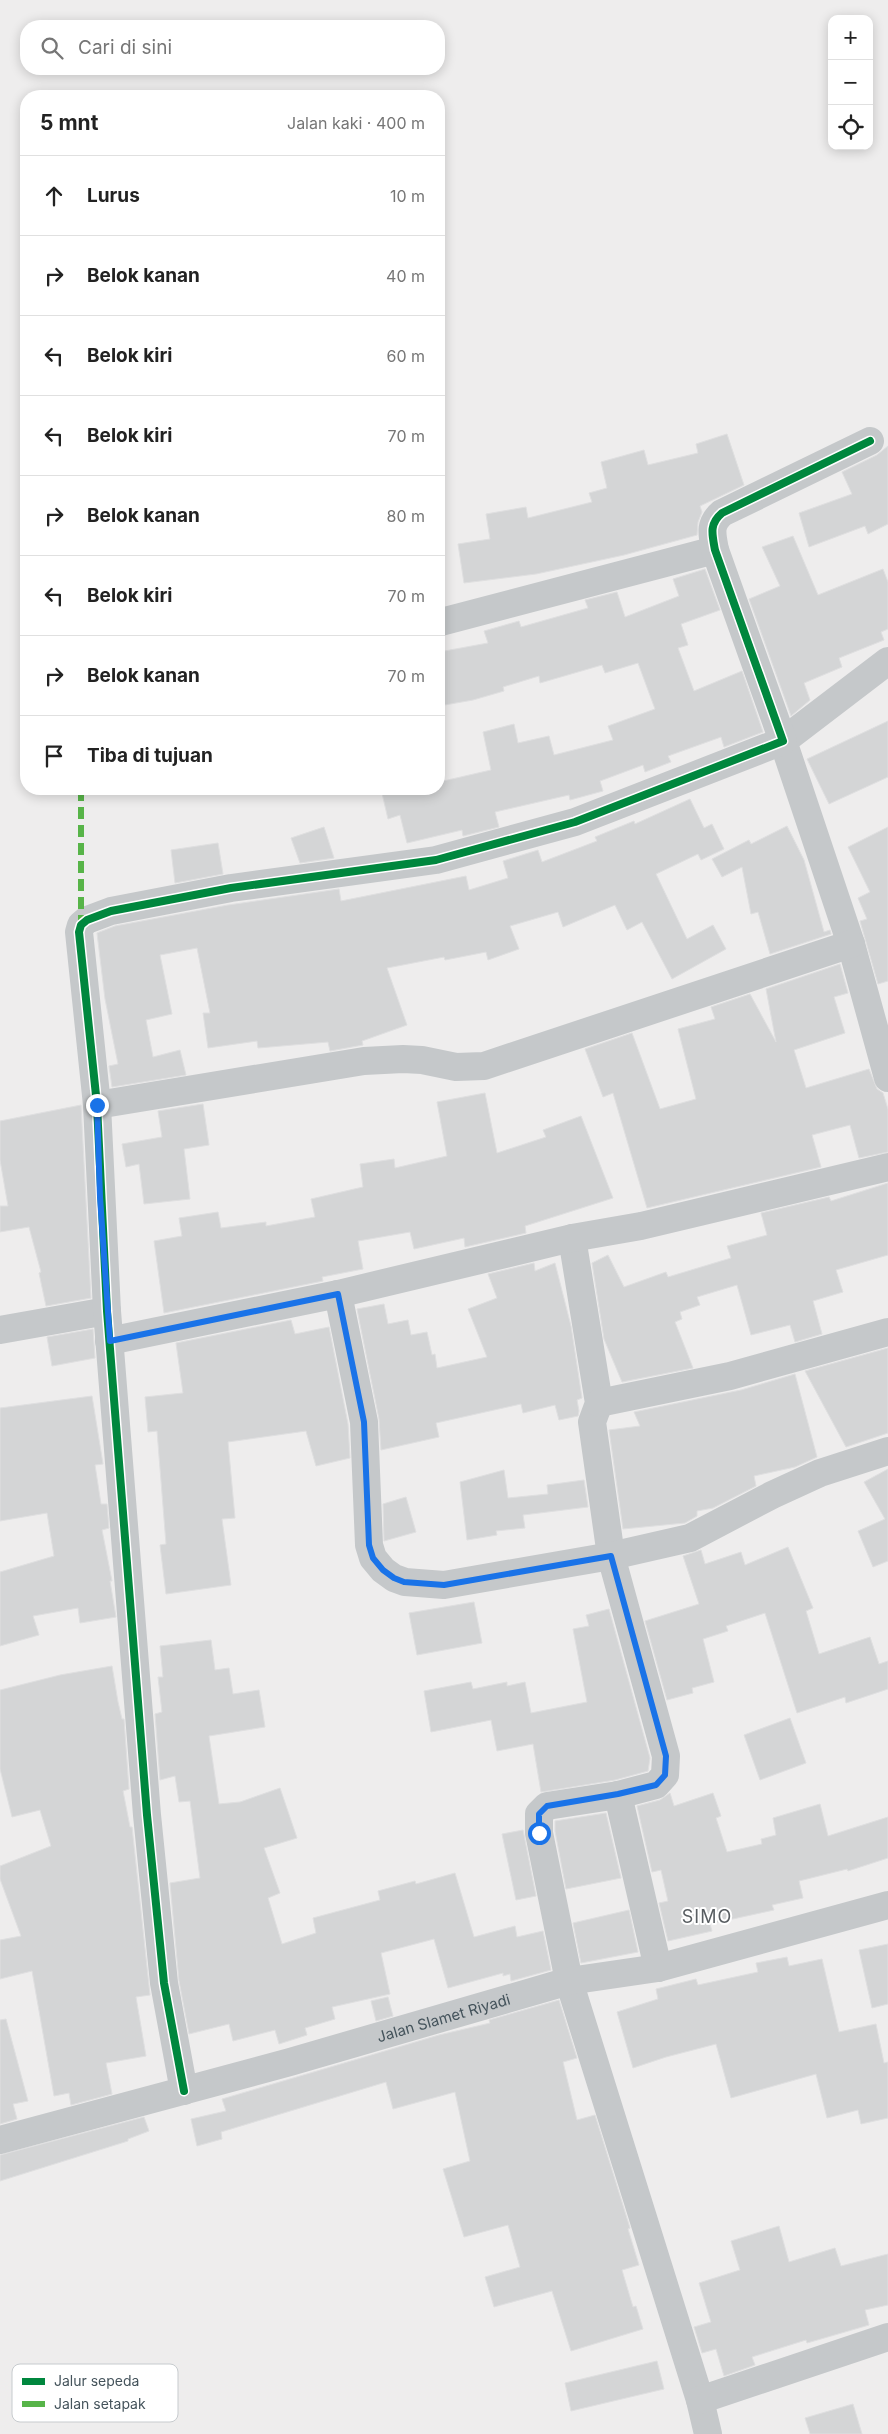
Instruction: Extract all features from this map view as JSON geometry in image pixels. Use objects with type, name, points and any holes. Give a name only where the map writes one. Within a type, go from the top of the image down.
[{"type":"street","points":[[870,441],[722,513],[716,518],[711,531],[714,550],[783,741],[851,944],[888,1078]]},
{"type":"street","points":[[445,621],[714,550]]},
{"type":"street","points":[[184,2091],[164,1984],[154,1884],[107,1311],[97,1105],[79,932],[81,925],[87,920],[110,911],[232,888],[436,860],[575,822],[783,741],[888,661]]},
{"type":"street","points":[[97,1105],[364,1061],[403,1059],[422,1060],[456,1067],[484,1066],[851,944]]},
{"type":"street","points":[[110,1341],[338,1294],[572,1238],[641,1226],[888,1167]]},
{"type":"street","points":[[572,1238],[599,1403],[592,1422],[611,1556],[666,1756],[666,1768],[665,1775],[656,1785],[618,1794],[553,1805],[543,1809],[539,1814],[539,1833],[569,1981],[700,2400],[708,2434]]},
{"type":"street","points":[[338,1294],[364,1422],[369,1545],[373,1558],[383,1570],[404,1582],[444,1585],[611,1556],[690,1538],[772,1495],[820,1473],[888,1450]]},
{"type":"street","points":[[0,1330],[107,1311]]},
{"type":"street","points":[[599,1403],[730,1376],[888,1332]]},
{"type":"street","points":[[618,1794],[658,1968]]},
{"type":"street","name":"Jalan Slamet Riyadi","points":[[0,2140],[184,2091],[569,1981],[658,1968],[888,1905]]},
{"type":"street","points":[[700,2400],[888,2337]]},
{"type":"building","points":[[727,434],[744,485],[700,506],[702,512],[698,522],[697,535],[624,555],[536,574],[464,583],[458,544],[490,539],[486,514],[526,507],[528,518],[592,502],[589,493],[607,488],[601,462],[644,450],[648,465],[698,453],[696,444]]},
{"type":"building","points":[[888,446],[888,524],[868,534],[865,526],[809,547],[799,513],[852,494],[842,472],[877,455]]},
{"type":"building","points":[[793,536],[818,595],[883,569],[888,582],[888,629],[881,632],[884,640],[839,658],[842,667],[804,683],[810,700],[791,716],[749,599],[780,586],[762,547]]},
{"type":"building","points":[[705,569],[720,610],[681,624],[688,645],[678,648],[694,691],[742,671],[763,732],[724,747],[721,737],[668,756],[671,762],[645,772],[643,765],[600,781],[603,791],[570,800],[569,795],[495,812],[499,827],[463,836],[462,830],[407,843],[400,815],[388,819],[382,795],[445,795],[445,781],[491,770],[483,732],[514,724],[518,743],[549,736],[554,755],[613,740],[608,726],[655,709],[638,663],[605,673],[602,665],[540,683],[539,676],[503,687],[504,691],[473,700],[445,705],[445,651],[488,643],[484,631],[519,621],[521,627],[588,608],[585,600],[617,592],[625,617],[679,596],[673,579]]},
{"type":"building","points":[[888,721],[888,777],[829,804],[807,759]]},
{"type":"building","points":[[690,799],[704,828],[712,824],[724,849],[701,860],[698,854],[656,874],[687,939],[713,925],[726,949],[672,979],[642,922],[627,930],[615,905],[563,927],[558,912],[510,926],[519,949],[488,960],[486,952],[445,960],[444,957],[387,968],[407,1025],[362,1041],[363,1045],[330,1051],[328,1042],[258,1048],[257,1041],[208,1048],[203,1013],[210,1013],[197,948],[160,955],[172,1014],[146,1020],[153,1057],[180,1050],[186,1075],[112,1087],[109,1066],[118,1064],[105,999],[97,933],[115,926],[228,905],[339,889],[341,901],[466,876],[469,890],[508,878],[503,861],[538,850],[542,862],[597,841],[595,837],[634,821],[635,824]]},
{"type":"building","points":[[787,826],[804,860],[824,932],[830,930],[831,934],[770,954],[758,912],[751,914],[742,867],[722,877],[712,859],[749,840],[751,844]]},
{"type":"building","points":[[324,827],[334,858],[300,863],[291,838]]},
{"type":"building","points":[[888,827],[888,981],[878,984],[860,921],[867,919],[858,898],[870,892],[848,847]]},
{"type":"building","points":[[218,843],[223,874],[175,883],[171,850]]},
{"type":"building","points":[[840,964],[848,993],[834,997],[845,1033],[794,1050],[806,1088],[869,1069],[877,1089],[883,1093],[888,1109],[888,1152],[859,1158],[850,1125],[812,1135],[821,1167],[647,1208],[613,1093],[603,1097],[585,1049],[632,1033],[660,1109],[696,1099],[678,1029],[715,1019],[711,1007],[750,994],[776,1042],[766,989]]},
{"type":"building","points":[[485,1093],[497,1153],[546,1137],[543,1130],[581,1116],[613,1198],[525,1226],[526,1233],[465,1247],[464,1238],[414,1249],[410,1232],[358,1241],[363,1269],[322,1277],[323,1281],[164,1313],[154,1241],[182,1236],[179,1218],[218,1212],[221,1228],[266,1222],[266,1226],[315,1217],[311,1199],[363,1187],[360,1164],[394,1159],[395,1168],[447,1156],[437,1102]]},
{"type":"building","points":[[203,1104],[209,1145],[184,1149],[190,1199],[144,1204],[139,1164],[126,1167],[122,1144],[162,1137],[158,1111]]},
{"type":"building","points":[[81,1105],[91,1298],[46,1306],[39,1273],[41,1272],[29,1227],[0,1232],[0,1206],[8,1206],[0,1160],[0,1121]]},
{"type":"building","points":[[888,1183],[888,1255],[836,1270],[843,1292],[813,1301],[822,1334],[795,1342],[790,1325],[751,1335],[737,1285],[697,1297],[700,1305],[680,1312],[682,1319],[675,1322],[693,1368],[622,1382],[604,1339],[592,1263],[608,1255],[624,1287],[666,1272],[668,1277],[731,1258],[727,1246],[767,1235],[761,1213],[829,1197],[831,1201]]},
{"type":"building","points":[[534,1263],[535,1271],[555,1263],[571,1326],[582,1398],[577,1400],[578,1416],[559,1420],[555,1405],[523,1413],[521,1404],[436,1423],[439,1437],[381,1450],[379,1419],[357,1309],[384,1304],[388,1324],[408,1320],[411,1335],[427,1332],[432,1355],[435,1354],[437,1368],[487,1357],[468,1309],[497,1298],[488,1274]]},
{"type":"building","points":[[291,1320],[295,1334],[329,1327],[348,1424],[350,1458],[316,1466],[306,1431],[228,1442],[235,1518],[222,1519],[231,1585],[166,1594],[160,1545],[166,1544],[157,1431],[148,1432],[145,1397],[183,1393],[176,1343]]},
{"type":"building","points":[[93,1329],[95,1358],[52,1366],[47,1337]]},
{"type":"building","points":[[888,1348],[888,1433],[846,1447],[805,1371]]},
{"type":"building","points":[[795,1374],[817,1457],[795,1467],[754,1476],[756,1486],[713,1508],[697,1511],[697,1516],[685,1523],[623,1529],[609,1430],[640,1426],[634,1412],[741,1390]]},
{"type":"building","points":[[92,1396],[103,1464],[95,1465],[101,1504],[107,1504],[109,1528],[102,1530],[112,1581],[110,1581],[116,1617],[80,1623],[78,1608],[33,1616],[39,1635],[0,1646],[0,1572],[54,1556],[47,1513],[0,1521],[0,1408]]},
{"type":"building","points":[[888,1469],[888,1561],[873,1567],[858,1531],[885,1519],[864,1482]]},
{"type":"building","points":[[504,1470],[508,1498],[548,1494],[547,1485],[584,1480],[588,1507],[523,1515],[525,1528],[496,1531],[497,1535],[467,1540],[460,1482]]},
{"type":"building","points":[[406,1497],[416,1532],[384,1541],[383,1504]]},
{"type":"building","points":[[788,1547],[813,1608],[806,1611],[819,1654],[870,1637],[879,1664],[888,1661],[888,1689],[846,1703],[845,1697],[797,1713],[765,1613],[726,1626],[728,1631],[703,1639],[714,1682],[692,1688],[693,1693],[667,1700],[645,1621],[699,1604],[683,1556],[701,1550],[705,1564],[741,1552],[745,1565]]},
{"type":"building","points":[[474,1602],[482,1643],[417,1655],[409,1613]]},
{"type":"building","points":[[609,1609],[650,1758],[648,1771],[615,1780],[541,1792],[533,1744],[497,1751],[491,1720],[431,1732],[424,1691],[471,1682],[473,1689],[507,1682],[507,1686],[525,1682],[531,1713],[587,1702],[573,1629],[589,1626],[586,1615]]},
{"type":"building","points":[[211,1640],[215,1670],[229,1668],[233,1694],[259,1690],[265,1727],[209,1736],[219,1804],[240,1802],[280,1788],[297,1838],[264,1848],[280,1893],[268,1898],[282,1944],[316,1933],[313,1918],[380,1900],[378,1891],[415,1881],[416,1884],[455,1873],[474,1937],[515,1926],[517,1937],[543,1931],[551,1970],[511,1981],[510,1974],[503,1976],[503,1973],[448,1988],[434,1939],[381,1953],[390,1994],[332,2007],[335,2019],[305,2028],[307,2035],[279,2044],[275,2030],[233,2041],[229,2024],[189,2034],[179,1981],[170,1883],[200,1878],[190,1801],[179,1802],[175,1776],[160,1780],[155,1714],[162,1712],[158,1677],[163,1677],[160,1646]]},
{"type":"building","points":[[112,1666],[118,1702],[122,1719],[124,1719],[129,1789],[123,1791],[130,1827],[132,1827],[150,1995],[136,1997],[146,2056],[106,2063],[112,2094],[71,2105],[69,2093],[54,2096],[32,1971],[0,1979],[0,1940],[21,1936],[0,1879],[0,1866],[51,1846],[40,1810],[12,1817],[0,1769],[0,1690],[60,1675]]},
{"type":"building","points":[[790,1718],[806,1763],[760,1780],[744,1735]]},
{"type":"building","points":[[670,1793],[674,1806],[713,1793],[721,1816],[716,1818],[727,1852],[762,1844],[761,1839],[776,1835],[773,1818],[820,1804],[828,1836],[888,1817],[888,1858],[848,1871],[847,1869],[799,1881],[803,1898],[772,1905],[774,1910],[710,1924],[712,1931],[668,1941],[659,1903],[668,1901],[661,1870],[652,1872],[637,1806],[660,1800]]},
{"type":"building","points":[[606,1813],[621,1878],[566,1889],[555,1831],[555,1821]]},
{"type":"building","points":[[523,1830],[536,1896],[516,1900],[502,1834]]},
{"type":"building","points":[[629,1910],[638,1952],[581,1963],[573,1923]]},
{"type":"building","points":[[888,1944],[888,2004],[872,2008],[859,1950]]},
{"type":"building","points":[[787,1957],[789,1966],[822,1959],[839,2032],[876,2024],[884,2063],[888,2062],[888,2118],[861,2124],[858,2110],[827,2118],[816,2074],[731,2098],[716,2044],[633,2068],[617,2012],[658,1999],[656,1989],[696,1979],[698,1985],[758,1972],[756,1963]]},
{"type":"building","points":[[388,1997],[393,2016],[376,2021],[371,2001]]},
{"type":"building","points":[[559,2000],[577,2058],[563,2062],[577,2120],[595,2115],[630,2228],[628,2229],[639,2265],[622,2270],[633,2307],[636,2306],[643,2329],[571,2351],[552,2291],[494,2307],[485,2277],[520,2267],[508,2225],[464,2237],[443,2169],[470,2161],[455,2092],[393,2109],[386,2082],[221,2132],[222,2139],[197,2146],[191,2119],[226,2111],[222,2099],[439,2035],[490,2023],[489,2020]]},
{"type":"building","points":[[6,2019],[28,2101],[13,2104],[17,2119],[0,2124],[0,2020]]},
{"type":"building","points":[[144,2117],[149,2131],[128,2139],[128,2141],[0,2181],[0,2155]]},
{"type":"building","points":[[779,2226],[789,2262],[835,2248],[841,2266],[888,2254],[888,2305],[865,2310],[869,2325],[807,2343],[806,2340],[752,2357],[755,2365],[724,2376],[716,2349],[702,2353],[694,2327],[711,2322],[699,2283],[740,2270],[731,2241]]},
{"type":"building","points":[[657,2361],[664,2389],[571,2411],[565,2383]]},
{"type":"building","points":[[853,2404],[862,2434],[810,2434],[805,2418]]},
{"type":"marked path","points":[[81,795],[81,925]]},
{"type":"cycle path","points":[[184,2091],[164,1983],[147,1815],[107,1311],[97,1105],[79,932],[81,925],[87,920],[111,911],[231,888],[436,860],[575,822],[783,741],[715,550],[712,534],[713,525],[722,513],[870,441]]},
{"type":"district","name":"SIMO","points":[[707,1916]]},
{"type":"route","points":[[97,1105],[100,1197],[110,1341],[338,1294],[364,1422],[369,1545],[373,1558],[383,1570],[404,1582],[444,1585],[611,1556],[666,1756],[665,1775],[656,1785],[618,1794],[547,1806],[539,1814],[539,1833]]}]
